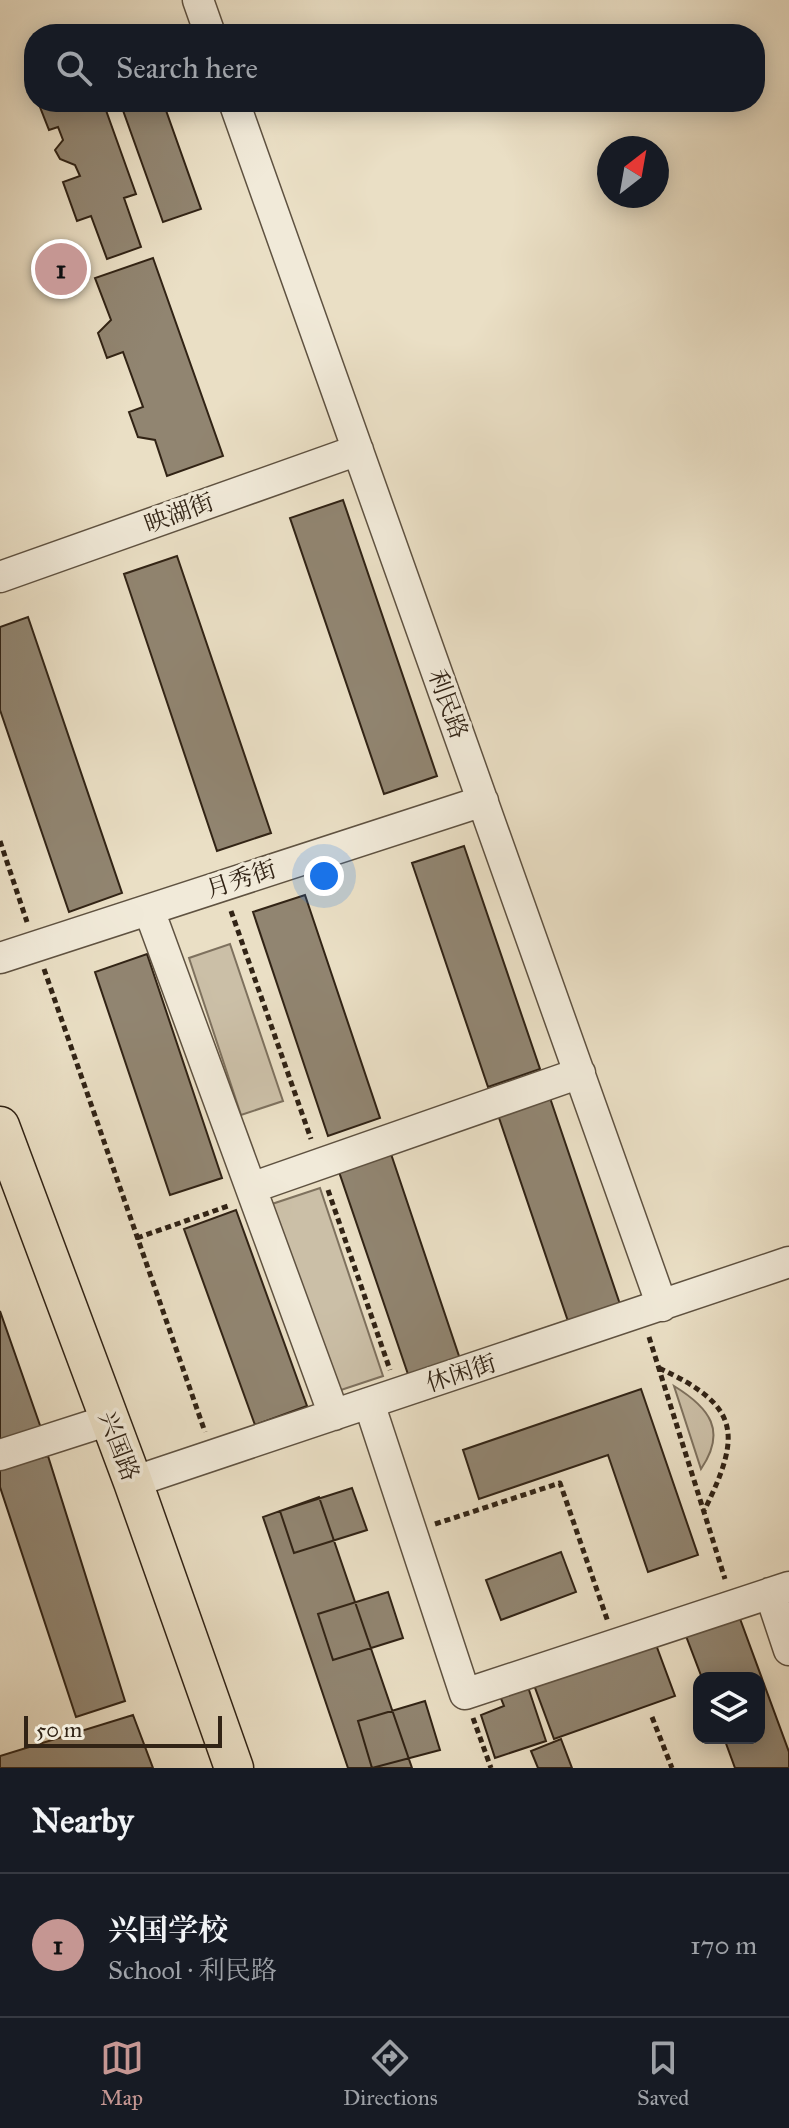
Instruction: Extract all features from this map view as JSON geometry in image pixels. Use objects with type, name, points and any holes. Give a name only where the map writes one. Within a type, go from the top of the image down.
[{"type":"main road","name":"兴国路","points":[[0,1126],[133,1482],[234,1768]]},
{"type":"street","points":[[198,0],[206,24]]},
{"type":"street","name":"利民路","points":[[238,112],[580,1073],[652,1309]]},
{"type":"street","name":"映湖街","points":[[0,577],[358,450]]},
{"type":"street","name":"月秀街","points":[[0,958],[483,801]]},
{"type":"street","points":[[149,910],[334,1415]]},
{"type":"street","points":[[253,1193],[580,1073]]},
{"type":"street","name":"休闲街","points":[[133,1482],[789,1262]]},
{"type":"street","points":[[369,1403],[465,1694],[779,1590],[789,1650]]},
{"type":"street","points":[[0,1455],[109,1420]]},
{"type":"path","points":[[0,841],[213,1455]]},
{"type":"path","points":[[137,1238],[253,1193]]},
{"type":"path","points":[[652,1309],[658,1368],[733,1605]]},
{"type":"path","points":[[658,1368],[697,1386],[725,1416],[731,1450],[704,1511]]},
{"type":"path","points":[[411,1532],[560,1483],[616,1644]]},
{"type":"path","points":[[465,1694],[491,1768]]},
{"type":"path","points":[[652,1717],[672,1768]]},
{"type":"shaded area","points":[[230,944],[283,1101],[241,1115],[189,958]]},
{"type":"shaded area","points":[[320,1188],[383,1376],[335,1392],[272,1204]]},
{"type":"shaded area","points":[[674,1386],[697,1403],[711,1422],[713,1443],[701,1469]]},
{"type":"building","points":[[42,112],[107,112],[136,194],[124,198],[141,247],[107,259],[91,216],[77,221],[63,182],[80,176],[75,165],[60,159],[55,150],[63,140],[58,127],[49,130]]},
{"type":"building","points":[[124,112],[167,112],[201,209],[163,222]]},
{"type":"building","points":[[153,258],[223,456],[167,476],[155,440],[138,437],[129,412],[143,407],[123,352],[107,358],[98,333],[111,320],[95,278]]},
{"type":"building","points":[[343,500],[437,776],[384,794],[290,518]]},
{"type":"building","points":[[177,556],[271,833],[217,851],[124,574]]},
{"type":"building","points":[[28,617],[122,893],[69,912],[0,710],[0,627]]},
{"type":"building","points":[[464,846],[540,1069],[488,1087],[412,863]]},
{"type":"building","points":[[305,895],[380,1118],[328,1136],[253,912]]},
{"type":"building","points":[[147,954],[222,1178],[170,1195],[95,972]]},
{"type":"building","points":[[548,1092],[624,1316],[572,1333],[496,1109]]},
{"type":"building","points":[[388,1145],[463,1368],[412,1386],[336,1163]]},
{"type":"building","points":[[236,1210],[307,1406],[255,1425],[184,1229]]},
{"type":"building","points":[[0,1311],[42,1431],[0,1443]]},
{"type":"building","points":[[641,1389],[698,1555],[648,1572],[608,1455],[479,1499],[463,1450]]},
{"type":"building","points":[[48,1456],[125,1701],[76,1717],[0,1487],[0,1468]]},
{"type":"building","points":[[352,1488],[367,1530],[294,1553],[280,1511]]},
{"type":"building","points":[[319,1497],[412,1768],[348,1768],[263,1517]]},
{"type":"building","points":[[561,1552],[576,1592],[501,1620],[486,1580]]},
{"type":"building","points":[[388,1592],[403,1638],[333,1660],[318,1614]]},
{"type":"building","points":[[739,1616],[760,1672],[700,1672],[686,1636]]},
{"type":"building","points":[[655,1642],[675,1696],[554,1739],[534,1685]]},
{"type":"building","points":[[528,1687],[546,1741],[495,1758],[481,1715],[504,1706],[500,1696]]},
{"type":"building","points":[[765,1687],[789,1752],[789,1768],[735,1768],[726,1744],[765,1744]]},
{"type":"building","points":[[425,1701],[440,1750],[372,1768],[358,1721]]},
{"type":"building","points":[[133,1715],[153,1768],[0,1768],[0,1756]]},
{"type":"building","points":[[561,1739],[572,1768],[538,1768],[531,1751]]},
{"type":"place","name":"兴国学校","points":[[61,269]]}]
